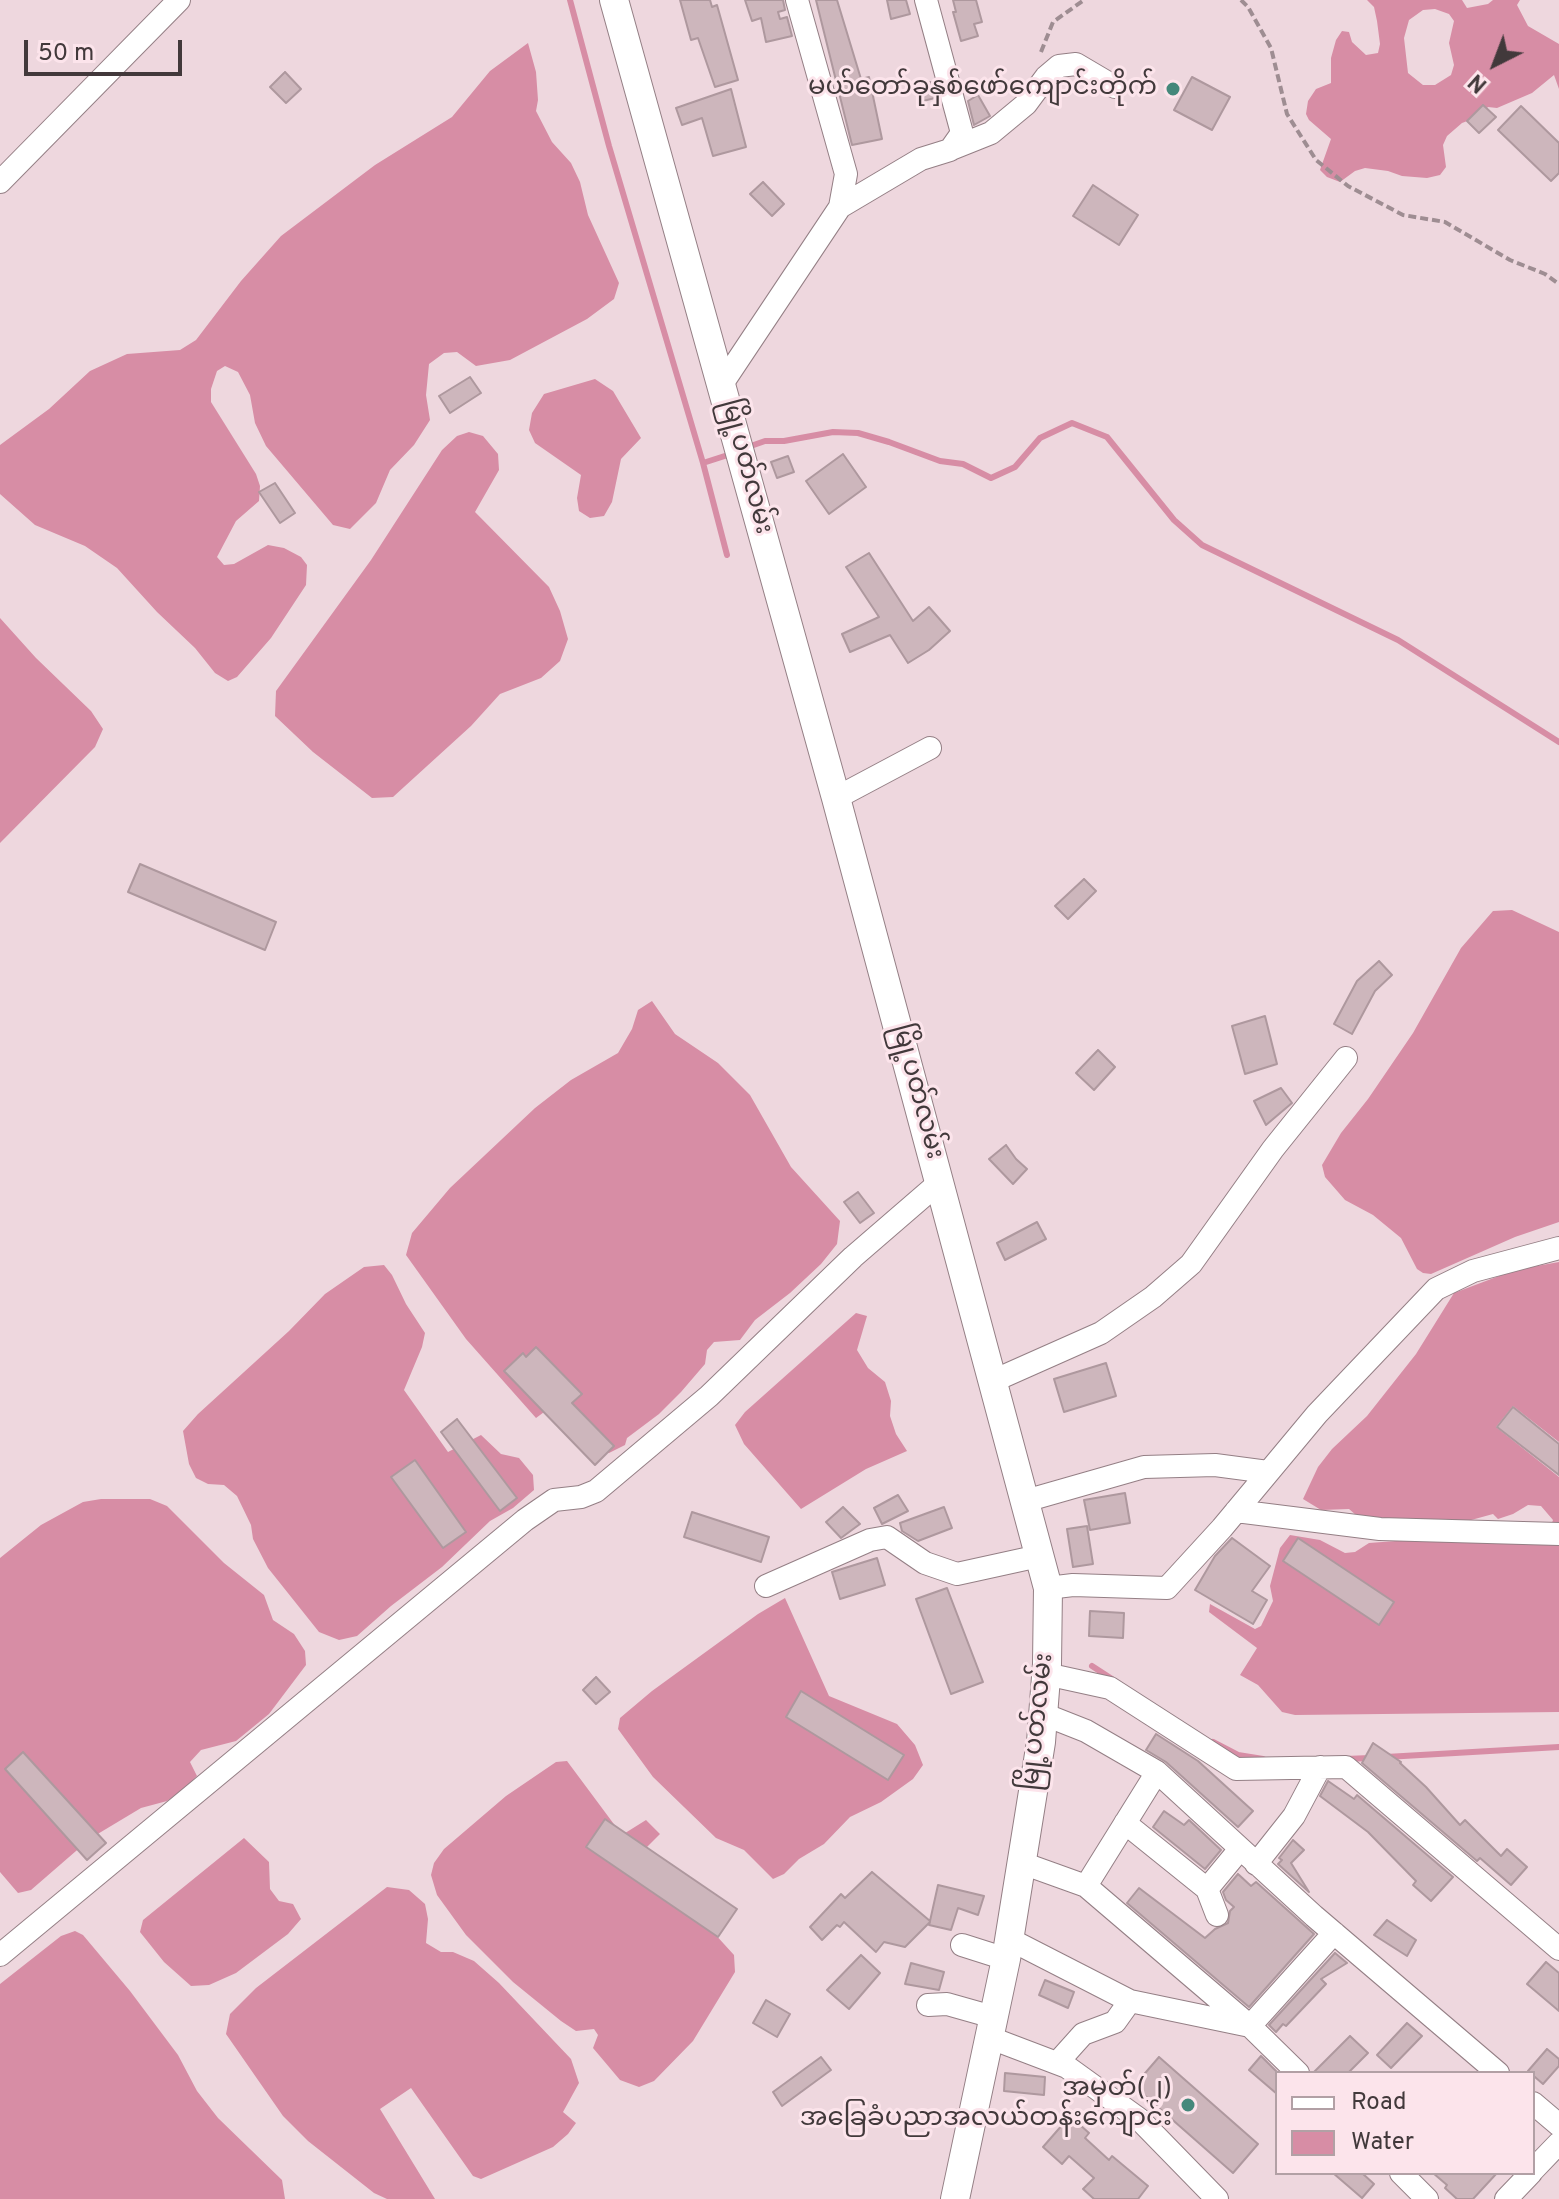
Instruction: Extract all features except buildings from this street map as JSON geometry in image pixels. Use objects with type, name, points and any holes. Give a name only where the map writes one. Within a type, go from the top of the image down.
[{"type":"main road","name":"မြို့ပတ်လမ်း","points":[[614,0],[941,1181],[1048,1588],[1043,1714],[1022,1863],[1008,1949],[955,2199]]},
{"type":"street","points":[[0,182],[179,0]]},
{"type":"street","points":[[722,384],[840,207],[846,174],[797,0]]},
{"type":"street","points":[[926,0],[962,133],[950,150]]},
{"type":"street","points":[[840,207],[921,159],[991,133],[1026,104],[1046,77],[1059,66],[1076,64],[1115,87]]},
{"type":"street","points":[[836,798],[930,748]]},
{"type":"street","points":[[993,1381],[1101,1333],[1153,1297],[1191,1264],[1273,1149],[1346,1058]]},
{"type":"street","points":[[0,1955],[525,1520],[554,1500],[581,1497],[596,1491],[709,1396],[853,1257],[941,1181]]},
{"type":"street","points":[[1048,1588],[1073,1585],[1167,1588],[1317,1414],[1436,1289],[1473,1271],[1559,1248]]},
{"type":"street","points":[[1025,1501],[1144,1467],[1215,1465],[1268,1472]]},
{"type":"street","points":[[1236,1511],[1380,1529],[1559,1534]]},
{"type":"street","points":[[766,1586],[870,1540],[887,1537],[925,1563],[957,1574],[1039,1556]]},
{"type":"street","points":[[1046,1674],[1110,1688],[1236,1769],[1346,1767],[1559,1949]]},
{"type":"street","points":[[1043,1714],[1086,1731],[1157,1772],[1334,1933],[1496,2071]]},
{"type":"street","points":[[1207,1889],[1294,1816],[1320,1767]]},
{"type":"street","points":[[1086,1886],[1157,1772]]},
{"type":"street","points":[[1125,1823],[1207,1889],[1217,1915]]},
{"type":"street","points":[[1022,1863],[1086,1886],[1250,2026],[1296,2071]]},
{"type":"street","points":[[1250,2026],[1334,1933]]},
{"type":"street","points":[[962,1945],[1008,1949],[1130,2001],[1250,2026]]},
{"type":"street","points":[[1057,2063],[1083,2034],[1115,2022],[1130,2001]]},
{"type":"street","points":[[928,2005],[947,2004],[1067,2067],[1139,2119],[1217,2199]]},
{"type":"street","points":[[1535,2105],[1559,2125]]},
{"type":"street","points":[[1535,2169],[1559,2143]]},
{"type":"street","points":[[1403,2175],[1427,2199]]},
{"type":"street","points":[[1506,2199],[1529,2175]]},
{"type":"path","points":[[1046,77],[1035,64],[1053,22],[1084,0]]},
{"type":"path","points":[[1241,0],[1271,48],[1287,114],[1316,160],[1348,186],[1403,215],[1445,222],[1559,284]]},
{"type":"water","points":[[1367,0],[1462,0],[1467,8],[1493,0],[1520,0],[1517,5],[1528,26],[1559,44],[1559,89],[1554,75],[1532,93],[1497,108],[1488,107],[1478,117],[1462,123],[1447,136],[1443,145],[1446,167],[1440,175],[1427,178],[1402,176],[1365,168],[1340,182],[1327,177],[1320,170],[1331,139],[1309,120],[1306,114],[1308,101],[1316,89],[1331,83],[1331,58],[1342,31],[1349,32],[1352,42],[1366,55],[1378,53],[1380,44],[1374,7]],"holes":[[[1435,9],[1449,14],[1454,21],[1449,43],[1454,65],[1451,75],[1435,85],[1423,85],[1408,73],[1404,38],[1409,20],[1423,10]]]},
{"type":"water","points":[[528,43],[536,72],[536,111],[552,142],[571,163],[580,182],[588,215],[619,283],[614,299],[587,319],[510,360],[476,366],[457,352],[444,353],[429,364],[426,395],[430,420],[414,445],[390,470],[376,503],[350,529],[333,525],[266,446],[255,423],[250,395],[238,372],[225,366],[217,371],[211,389],[211,402],[256,474],[260,486],[259,501],[236,521],[217,557],[224,565],[234,564],[268,545],[284,548],[301,557],[307,565],[306,585],[271,638],[237,677],[228,681],[215,673],[195,648],[117,568],[85,546],[35,525],[0,494],[0,445],[49,409],[90,371],[127,354],[180,350],[196,340],[241,281],[281,236],[375,165],[452,117],[490,71]]},
{"type":"water","points":[[595,379],[613,391],[641,438],[621,459],[612,502],[604,516],[590,518],[579,511],[577,498],[581,475],[535,443],[529,430],[532,413],[544,394]]},
{"type":"water","points":[[469,432],[483,436],[498,454],[499,470],[475,512],[549,587],[568,639],[560,661],[541,678],[500,694],[471,726],[393,797],[372,798],[313,752],[275,716],[276,691],[371,560],[442,450],[457,436]]},
{"type":"water","points":[[0,618],[91,711],[103,729],[95,747],[0,843]]},
{"type":"water","points":[[1512,910],[1559,932],[1559,1222],[1515,1237],[1431,1274],[1423,1273],[1417,1269],[1401,1238],[1373,1215],[1345,1200],[1325,1177],[1322,1165],[1341,1133],[1413,1033],[1461,948],[1493,911]]},
{"type":"water","points":[[652,1001],[675,1034],[718,1063],[750,1095],[791,1167],[840,1221],[837,1244],[821,1264],[755,1320],[740,1340],[714,1342],[707,1350],[705,1364],[681,1392],[659,1414],[627,1438],[625,1445],[609,1453],[597,1449],[559,1401],[536,1418],[466,1339],[406,1255],[412,1233],[450,1188],[535,1108],[571,1080],[618,1053],[632,1029],[638,1010]]},
{"type":"water","points":[[1559,1262],[1559,1442],[1513,1406],[1496,1427],[1559,1477],[1559,1527],[1549,1531],[1553,1520],[1541,1506],[1528,1505],[1498,1519],[1493,1514],[1453,1525],[1356,1515],[1349,1509],[1321,1510],[1303,1499],[1318,1467],[1367,1416],[1416,1354],[1454,1293],[1515,1270]]},
{"type":"water","points":[[384,1265],[425,1333],[404,1390],[448,1452],[481,1435],[501,1454],[519,1458],[533,1475],[534,1490],[513,1508],[490,1521],[442,1567],[357,1636],[339,1640],[319,1632],[268,1568],[237,1496],[224,1485],[208,1484],[196,1478],[189,1464],[183,1431],[325,1294],[364,1267]]},
{"type":"water","points":[[856,1313],[867,1316],[857,1350],[868,1368],[885,1382],[891,1401],[890,1416],[896,1434],[907,1451],[866,1469],[801,1509],[744,1444],[735,1425],[745,1412]]},
{"type":"water","points":[[150,1499],[167,1506],[224,1563],[264,1595],[273,1620],[294,1634],[305,1651],[306,1665],[269,1714],[236,1741],[201,1750],[190,1762],[197,1776],[184,1789],[167,1801],[141,1808],[91,1838],[31,1890],[18,1893],[0,1872],[0,1558],[41,1525],[83,1502]]},
{"type":"water","points":[[1290,1535],[1320,1540],[1345,1553],[1355,1552],[1369,1543],[1423,1539],[1559,1544],[1559,1712],[1295,1715],[1282,1712],[1258,1685],[1240,1675],[1257,1648],[1209,1612],[1210,1604],[1255,1629],[1261,1626],[1273,1601],[1270,1586],[1280,1548]]},
{"type":"water","points":[[785,1598],[829,1696],[897,1724],[915,1745],[923,1765],[913,1779],[881,1802],[850,1817],[824,1844],[773,1879],[744,1850],[716,1838],[653,1777],[618,1729],[620,1718],[652,1691]]},
{"type":"water","points":[[567,1761],[622,1835],[646,1820],[660,1834],[641,1853],[734,1955],[735,1972],[693,2041],[654,2081],[639,2087],[620,2080],[593,2048],[598,2035],[594,2029],[576,2031],[561,2021],[513,1982],[466,1935],[437,1895],[431,1875],[434,1863],[444,1849],[506,1796],[556,1762]]},
{"type":"water","points":[[244,1838],[269,1862],[270,1889],[279,1901],[293,1904],[301,1919],[288,1934],[236,1973],[209,1985],[191,1986],[164,1962],[140,1932],[143,1920]]},
{"type":"water","points":[[387,1887],[409,1890],[425,1904],[428,1919],[426,1943],[441,1952],[453,1952],[474,1961],[499,1983],[571,2059],[579,2083],[563,2112],[576,2123],[568,2134],[553,2147],[481,2179],[473,2176],[411,2088],[380,2109],[435,2199],[387,2199],[374,2193],[308,2141],[283,2116],[226,2034],[230,2014],[256,1988]]},
{"type":"water","points":[[75,1931],[83,1935],[130,1991],[178,2055],[197,2091],[218,2118],[282,2180],[285,2199],[0,2199],[0,1984],[61,1936]]},
{"type":"waterway","points":[[570,0],[727,555]]},
{"type":"waterway","points":[[748,447],[765,441],[784,441],[833,432],[858,433],[940,461],[963,464],[991,478],[1015,467],[1040,438],[1072,423],[1107,437],[1174,520],[1202,545],[1398,640],[1559,742]]},
{"type":"waterway","points":[[703,463],[734,453]]},
{"type":"waterway","points":[[1092,1666],[1112,1679]]},
{"type":"waterway","points":[[1213,1742],[1238,1755],[1263,1759]]},
{"type":"waterway","points":[[1386,1757],[1559,1747]]},
{"type":"waterway","points":[[1346,1759],[1370,1758]]},
{"type":"place","name":"မယ်တော်ခုနှစ်ဖော်ကျောင်းတိုက်","points":[[1173,89]]},
{"type":"place","name":"အမှတ်(၂) အခြေခံပညာအလယ်တန်းကျောင်း","points":[[1188,2105]]}]
